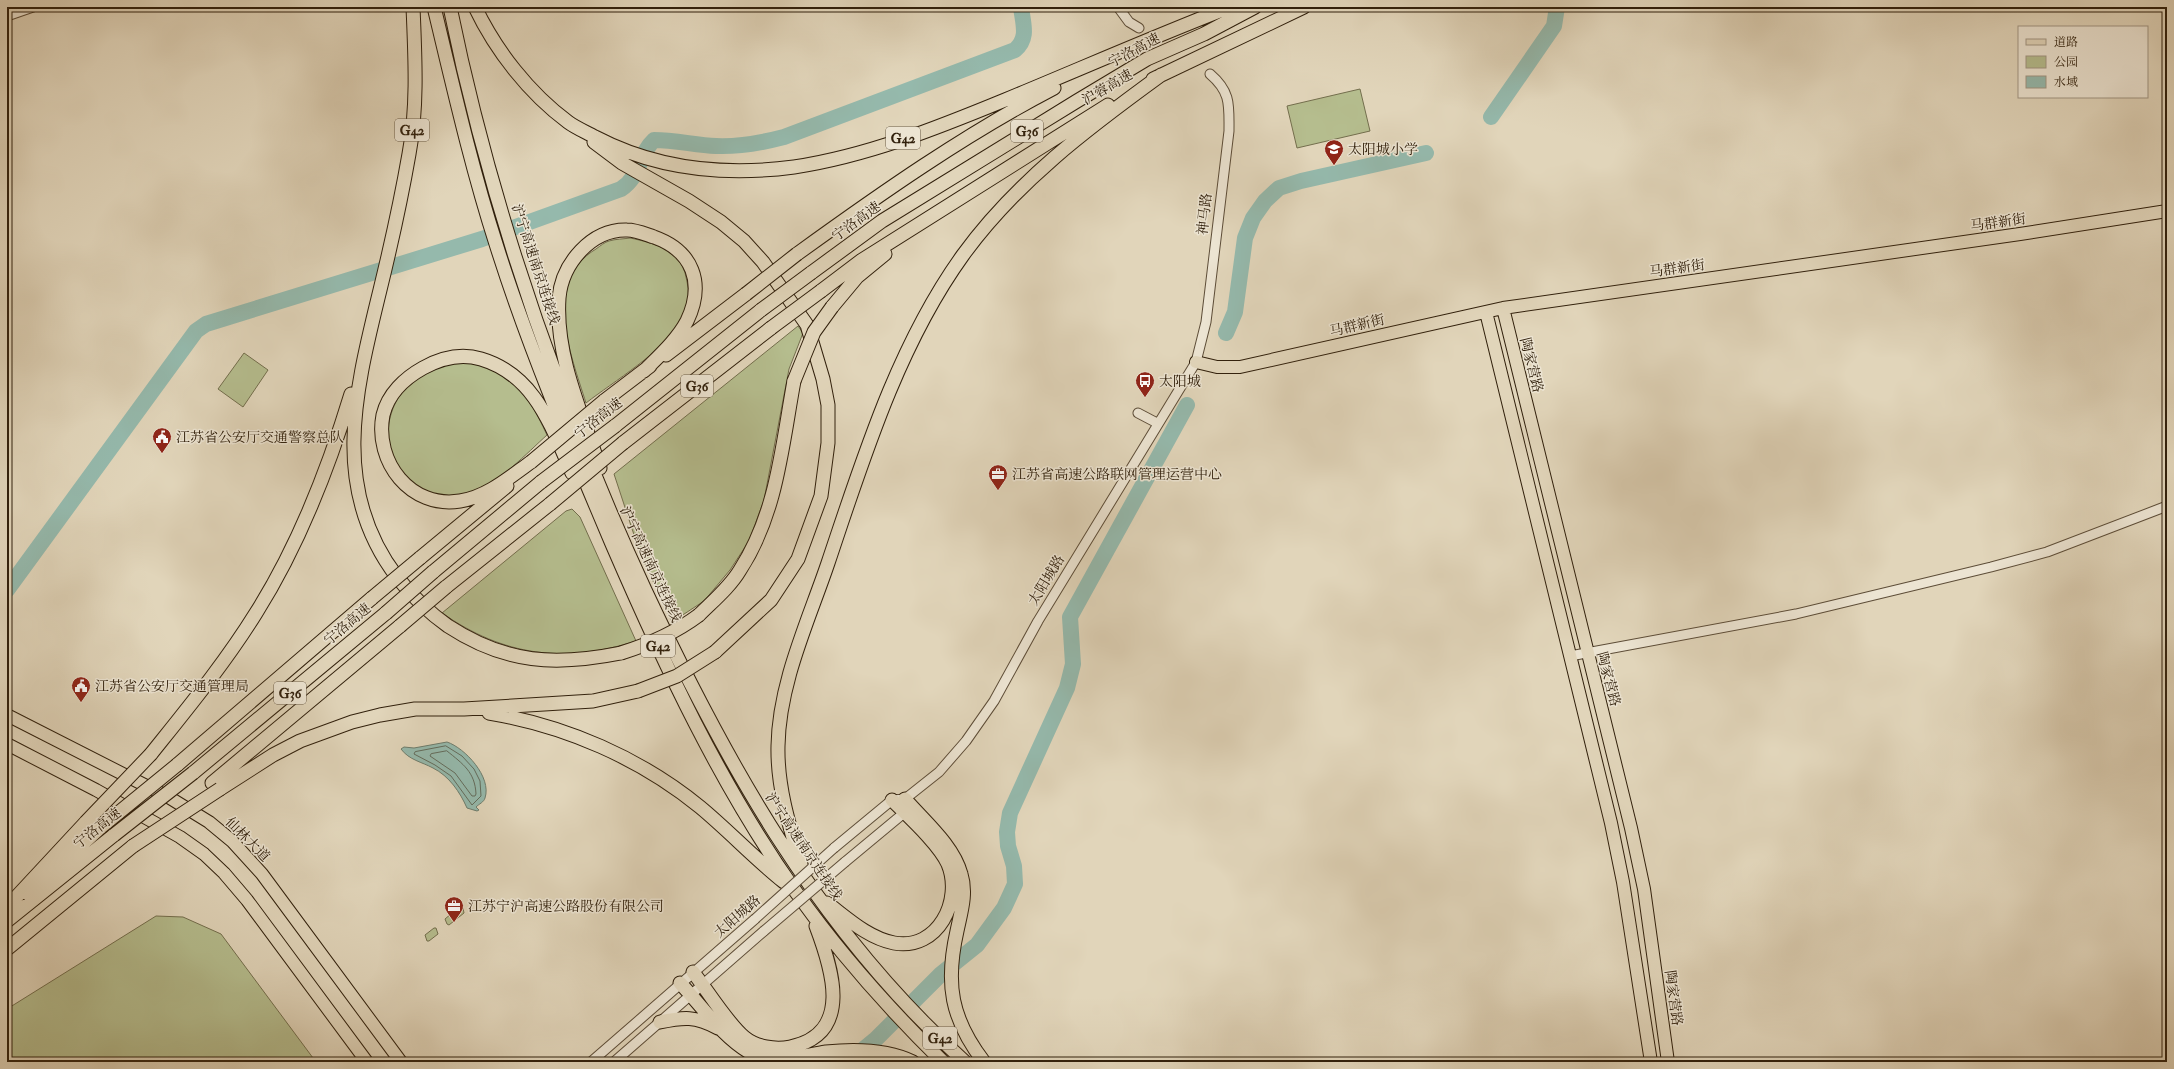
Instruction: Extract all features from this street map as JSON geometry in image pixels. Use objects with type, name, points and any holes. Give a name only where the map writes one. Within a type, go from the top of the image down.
[{"type":"highway","name":"G42","points":[[413,7],[414,106],[410,151],[368,343],[355,412],[353,440],[357,492],[375,543],[387,563],[411,595],[433,616],[462,635],[490,648],[520,657],[543,661],[561,662],[592,659],[621,653],[659,640],[684,626],[699,615],[740,572],[753,549],[766,518],[773,498],[794,381],[814,332],[832,307],[857,277],[937,212]]},
{"type":"highway","name":"沪宁高速南京连接线","points":[[434,7],[457,104],[496,244],[560,423],[648,626],[691,714],[730,786],[796,892],[851,964],[890,1009],[943,1062]]},
{"type":"highway","name":"沪宁高速南京连接线","points":[[450,7],[486,162],[510,239],[572,419],[600,489],[665,631],[721,743],[773,832],[806,883],[862,955],[915,1014],[964,1062]]},
{"type":"highway","name":"G42","points":[[475,7],[500,49],[522,77],[569,123],[624,157],[652,159],[704,170],[747,171],[795,166],[862,152],[956,120],[1140,42],[1230,7]]},
{"type":"highway","name":"宁洛高速","points":[[7,921],[193,773],[541,482],[615,426],[761,310],[882,221],[1147,59],[1204,34],[1255,7]]},
{"type":"highway","name":"沪蓉高速","points":[[937,212],[1076,123],[1161,75],[1304,7]]},
{"type":"highway","points":[[7,914],[101,828],[372,598],[494,499],[531,462],[604,401],[797,254],[863,206],[959,143],[1042,94],[1140,42]]},
{"type":"highway","points":[[806,883],[787,820],[780,781],[778,745],[781,714],[801,639],[871,439],[891,390],[917,332],[940,292],[963,255],[990,221],[1020,188],[1081,133],[1161,75]]},
{"type":"highway","points":[[216,786],[300,741],[352,722],[415,709],[464,709],[593,701],[638,691],[676,676],[715,652],[771,600],[798,559],[821,496],[828,443],[828,405],[824,379],[807,325],[763,262],[744,241],[721,222],[689,201],[645,176],[624,157]]},
{"type":"highway","name":"G36","points":[[7,949],[133,846],[216,786],[446,587],[550,504],[623,443],[771,328],[862,260],[937,212]]},
{"type":"highway","points":[[629,555],[564,360],[559,310],[562,284],[567,269],[577,255],[590,243],[603,235],[615,231],[628,230],[644,233],[675,246],[692,267],[696,285],[694,301],[686,322],[671,343],[644,371]]},
{"type":"highway","points":[[7,907],[151,754],[196,698],[256,614],[286,562],[313,502],[335,446],[368,343]]},
{"type":"highway","points":[[531,462],[477,497],[460,501],[440,502],[422,497],[398,479],[389,464],[384,451],[382,433],[384,414],[393,393],[409,376],[434,362],[450,357],[472,357],[498,364],[512,373],[526,387],[549,423],[620,580],[648,626]]},
{"type":"highway","points":[[464,709],[508,716],[575,735],[624,757],[663,780],[700,807],[759,862],[796,892]]},
{"type":"highway","points":[[814,894],[864,930],[895,943],[911,942],[924,938],[936,930],[950,906],[953,891],[952,878],[947,863],[935,846],[904,813],[899,799]]},
{"type":"highway","points":[[899,799],[946,846],[961,874],[964,891],[953,946],[950,973],[953,1000],[959,1022],[970,1043],[984,1062]]},
{"type":"highway","points":[[692,972],[744,1037],[762,1046],[780,1049],[799,1045],[817,1035],[828,1022],[834,1001],[834,981],[830,963],[812,913]]},
{"type":"highway","points":[[680,983],[721,1029]]},
{"type":"highway","points":[[660,1022],[690,1017],[706,1021],[721,1029],[750,1052],[769,1059],[782,1060],[844,1051],[870,1051],[888,1054],[913,1062]]},
{"type":"main road","name":"马群新街","points":[[1196,362],[1217,367],[1240,367],[1503,308],[2012,235],[2167,210]]},
{"type":"main road","name":"陶家营路","points":[[1503,308],[1617,771],[1644,889],[1668,1062]]},
{"type":"main road","points":[[1486,312],[1611,823],[1623,882],[1651,1062]]},
{"type":"main road","name":"仙林大道","points":[[7,715],[170,798],[209,822],[232,841],[283,902],[401,1062]]},
{"type":"main road","points":[[7,744],[103,793],[180,837],[204,854],[224,873],[247,900],[367,1062]]},
{"type":"street","points":[[7,16],[33,7]]},
{"type":"street","points":[[1118,7],[1129,22],[1139,28]]},
{"type":"street","name":"神马路","points":[[1196,362],[1206,322],[1229,131],[1229,104],[1222,84],[1210,74]]},
{"type":"street","name":"太阳城路","points":[[591,1062],[834,848],[899,799],[939,772],[966,741],[994,701],[1038,621],[1157,423],[1196,362]]},
{"type":"street","points":[[1138,413],[1157,423]]},
{"type":"street","points":[[1570,656],[1796,614],[1991,567],[2046,552],[2167,506]]},
{"type":"street","name":"太阳城路","points":[[614,1062],[844,862],[904,813]]},
{"type":"green space","points":[[1360,89],[1370,131],[1297,148],[1287,106]]},
{"type":"green space","points":[[630,238],[657,245],[665,249],[679,260],[687,283],[688,300],[686,311],[681,322],[663,344],[637,366],[586,403],[568,342],[565,320],[565,300],[569,280],[579,263],[601,245],[611,240]]},
{"type":"green space","points":[[798,326],[803,333],[789,369],[764,500],[749,541],[730,570],[704,601],[672,622],[640,553],[614,474]]},
{"type":"green space","points":[[244,353],[268,370],[243,407],[218,389]]},
{"type":"green space","points":[[456,362],[475,364],[490,368],[503,374],[514,382],[523,392],[547,435],[503,475],[483,488],[473,492],[445,496],[422,490],[404,477],[393,458],[388,436],[391,414],[402,392],[422,374],[438,367]]},
{"type":"green space","points":[[572,509],[580,517],[636,641],[610,648],[584,652],[559,654],[535,652],[512,647],[488,639],[442,613],[566,511]]},
{"type":"green space","points":[[459,907],[463,908],[464,913],[449,925],[447,924],[445,919]]},
{"type":"green space","points":[[156,916],[183,917],[221,934],[316,1062],[7,1062],[7,1009]]},
{"type":"green space","points":[[436,928],[438,934],[427,941],[425,935]]},
{"type":"water","points":[[447,742],[462,750],[469,757],[485,781],[485,798],[483,802],[476,807],[479,810],[477,811],[467,808],[457,790],[444,775],[439,771],[408,756],[401,749],[404,747],[414,748]]},
{"type":"waterway","points":[[7,590],[196,331],[206,324],[482,239],[621,189],[628,184],[636,172],[645,152],[654,140],[734,146],[784,137],[1015,50],[1024,36],[1021,7]]},
{"type":"waterway","points":[[1491,117],[1554,26],[1557,7]]},
{"type":"waterway","points":[[1226,333],[1235,312],[1245,238],[1253,218],[1265,201],[1279,188],[1301,181],[1426,153]]},
{"type":"waterway","points":[[848,1062],[876,1039],[941,974],[977,945],[1004,908],[1015,884],[1014,866],[1008,846],[1007,832],[1010,813],[1067,688],[1073,664],[1070,617],[1187,405]]},
{"type":"place","name":"太阳城小学","points":[[1334,166]]},
{"type":"place","name":"太阳城","points":[[1145,398]]},
{"type":"place","name":"江苏省公安厅交通警察总队","points":[[162,454]]},
{"type":"place","name":"江苏省高速公路联网管理运营中心","points":[[998,491]]},
{"type":"place","name":"江苏省公安厅交通管理局","points":[[81,703]]},
{"type":"place","name":"江苏宁沪高速公路股份有限公司","points":[[454,923]]}]
